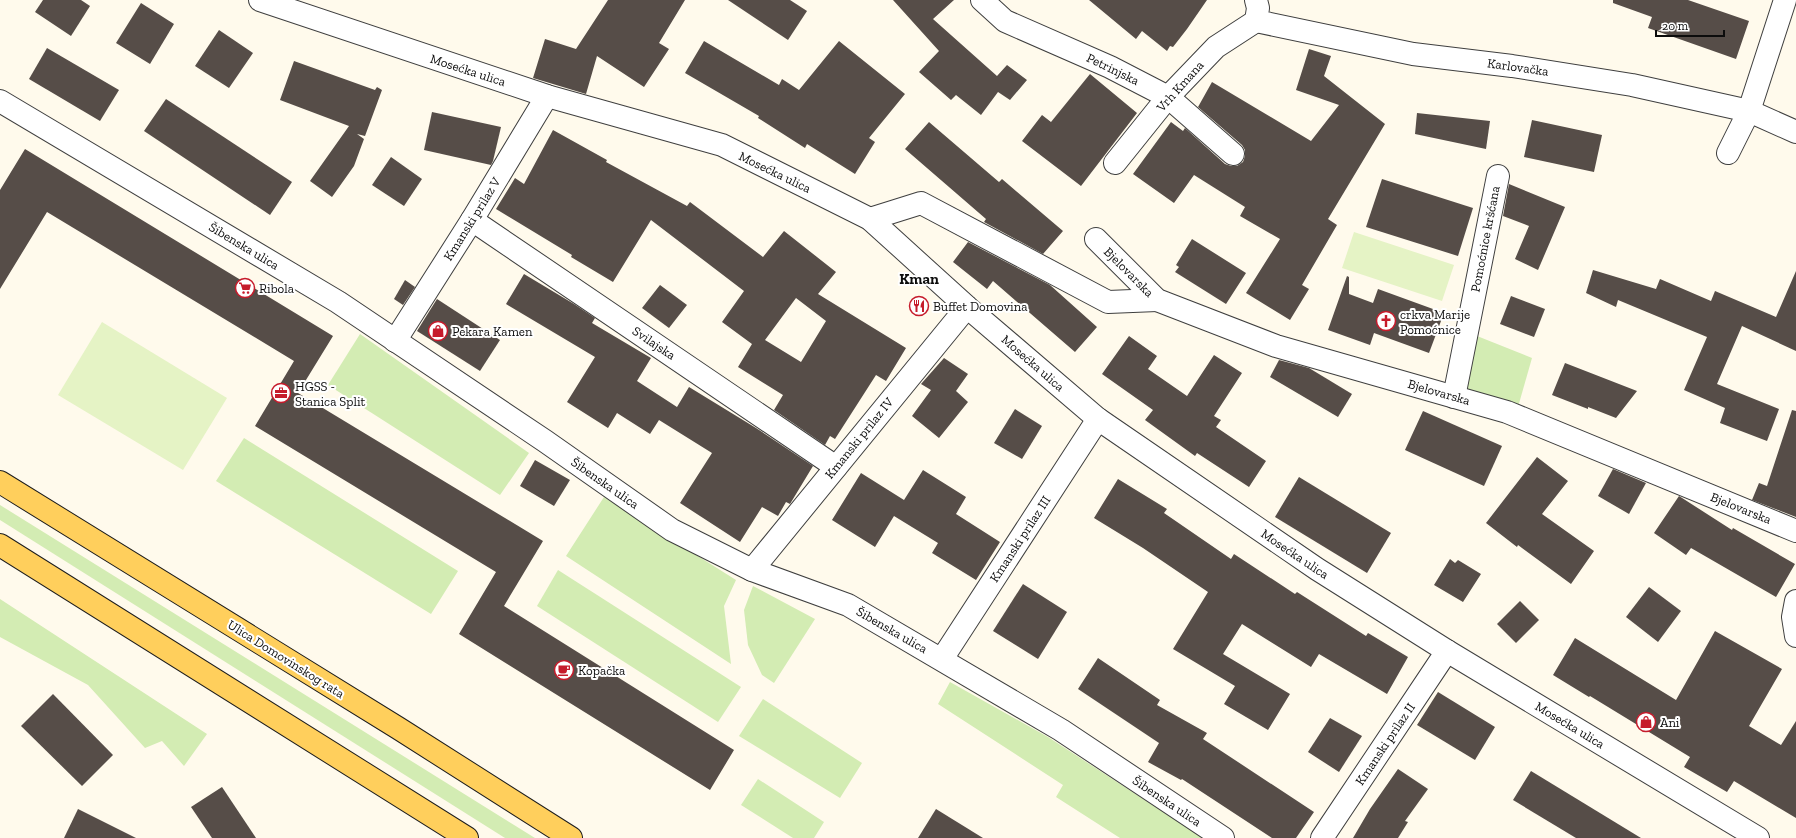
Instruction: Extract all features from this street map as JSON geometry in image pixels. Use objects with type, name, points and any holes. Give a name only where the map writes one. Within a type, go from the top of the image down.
[{"type":"main road","name":"Ulica Domovinskog rata","points":[[0,482],[398,728],[571,838]]},
{"type":"main road","points":[[0,546],[467,838]]},
{"type":"street","name":"Mosećka ulica","points":[[260,0],[547,96],[722,145],[870,219],[967,307],[1098,419],[1317,569],[1447,651],[1758,838]]},
{"type":"street","name":"Petrinjska","points":[[982,0],[1005,21],[1110,67],[1168,97],[1233,154]]},
{"type":"street","points":[[1728,154],[1749,111],[1785,0]]},
{"type":"street","name":"Vrh Kmana","points":[[1115,163],[1168,97],[1216,47],[1256,11]]},
{"type":"street","name":"Karlovačka","points":[[1256,11],[1413,54],[1512,66],[1632,86],[1749,111],[1796,132]]},
{"type":"street","name":"Kmanski prilaz V","points":[[395,341],[472,220],[547,96]]},
{"type":"street","name":"Šibenska ulica","points":[[0,101],[338,302],[545,441],[672,530],[752,570],[848,605],[1061,730],[1223,838]]},
{"type":"street","name":"Pomoćnice kršćana","points":[[1454,397],[1498,176]]},
{"type":"street","points":[[870,219],[921,203],[1108,302],[1157,300]]},
{"type":"street","name":"Svilajska","points":[[472,220],[836,467]]},
{"type":"street","name":"Bjelovarska","points":[[1096,239],[1157,300],[1276,346],[1507,412],[1796,531]]},
{"type":"street","name":"Kmanski prilaz IV","points":[[752,570],[967,307]]},
{"type":"street","name":"Kmanski prilaz III","points":[[942,659],[1098,419]]},
{"type":"street","points":[[1796,601],[1793,616],[1796,636]]},
{"type":"street","name":"Kmanski prilaz II","points":[[1322,838],[1447,651]]},
{"type":"green space","points":[[1354,232],[1454,265],[1442,301],[1342,268]]},
{"type":"green space","points":[[102,322],[227,398],[183,470],[58,395]]},
{"type":"green space","points":[[360,334],[529,453],[500,495],[328,385]]},
{"type":"green space","points":[[1472,334],[1532,358],[1518,407],[1462,392]]},
{"type":"green space","points":[[244,438],[458,571],[431,614],[216,481]]},
{"type":"green space","points":[[604,497],[736,580],[724,606],[731,664],[566,556]]},
{"type":"green space","points":[[0,505],[535,838],[505,838],[0,520]]},
{"type":"green space","points":[[558,570],[741,687],[718,722],[537,606]]},
{"type":"green space","points":[[753,586],[815,619],[774,683],[762,675],[748,645],[744,610]]},
{"type":"green space","points":[[0,599],[207,734],[184,766],[162,741],[145,748],[88,685],[0,637]]},
{"type":"green space","points":[[950,682],[1048,737],[1203,838],[1120,838],[1056,797],[1063,785],[938,704]]},
{"type":"green space","points":[[763,699],[862,763],[840,798],[739,736]]},
{"type":"green space","points":[[758,779],[824,822],[814,838],[793,838],[741,805]]},
{"type":"building","points":[[43,0],[81,0],[90,6],[71,36],[35,12]]},
{"type":"building","points":[[608,0],[685,0],[659,43],[669,49],[644,87],[597,56],[586,94],[533,78],[545,39],[576,49]]},
{"type":"building","points":[[728,0],[790,0],[807,11],[788,40]]},
{"type":"building","points":[[893,0],[954,0],[933,19],[997,76],[1007,65],[1027,80],[1010,100],[998,92],[981,115],[956,95],[951,100],[919,72],[939,51]]},
{"type":"building","points":[[1089,0],[1207,0],[1173,47],[1170,46],[1167,51],[1142,31],[1136,39]]},
{"type":"building","points":[[1613,0],[1688,0],[1749,21],[1736,59],[1648,28],[1652,17],[1613,3]]},
{"type":"building","points":[[141,3],[174,24],[150,64],[116,43]]},
{"type":"building","points":[[219,30],[253,53],[229,88],[195,66]]},
{"type":"building","points":[[704,41],[779,85],[782,79],[799,90],[839,41],[905,94],[869,138],[875,142],[855,174],[807,144],[805,148],[758,118],[759,116],[685,73]]},
{"type":"building","points":[[47,48],[119,90],[100,121],[29,79]]},
{"type":"building","points":[[1309,49],[1331,56],[1324,76],[1385,124],[1328,219],[1337,225],[1302,285],[1309,289],[1290,320],[1246,293],[1280,239],[1240,216],[1245,207],[1194,175],[1174,203],[1133,174],[1171,122],[1183,131],[1185,128],[1225,164],[1237,166],[1243,162],[1245,150],[1242,145],[1198,107],[1212,82],[1311,141],[1339,105],[1296,90]]},
{"type":"building","points":[[294,61],[375,90],[377,87],[382,90],[365,136],[357,134],[364,139],[354,166],[332,197],[310,181],[349,126],[280,100]]},
{"type":"building","points":[[1090,74],[1137,113],[1081,186],[1022,141],[1042,115],[1051,122]]},
{"type":"building","points":[[166,99],[292,182],[270,215],[144,131]]},
{"type":"building","points":[[432,112],[501,127],[491,165],[424,150]]},
{"type":"building","points":[[1417,113],[1490,121],[1486,149],[1415,134]]},
{"type":"building","points":[[1532,120],[1602,135],[1594,172],[1524,157]]},
{"type":"building","points":[[929,122],[999,182],[1002,179],[1063,231],[1043,254],[984,222],[986,219],[905,149]]},
{"type":"building","points":[[553,130],[607,160],[606,162],[687,206],[690,202],[763,257],[784,231],[836,272],[818,294],[906,348],[886,381],[876,375],[835,439],[830,436],[825,445],[774,410],[783,395],[738,367],[752,344],[722,322],[744,291],[651,220],[613,282],[571,257],[572,255],[496,209],[515,178],[524,184]],"holes":[[[796,298],[826,321],[801,362],[765,340]]]},
{"type":"building","points":[[25,149],[333,336],[298,393],[543,541],[504,606],[734,750],[710,790],[459,634],[496,572],[255,426],[294,361],[47,212],[0,289],[0,190]]},
{"type":"building","points":[[391,157],[422,179],[404,206],[372,185]]},
{"type":"building","points":[[1382,179],[1473,208],[1458,256],[1366,227]]},
{"type":"building","points":[[1509,184],[1565,207],[1538,270],[1515,259],[1529,226],[1503,216]]},
{"type":"building","points":[[1192,239],[1246,273],[1226,304],[1175,272],[1179,267],[1176,265]]},
{"type":"building","points":[[968,242],[1050,285],[1097,327],[1075,352],[993,281],[987,289],[953,262]]},
{"type":"building","points":[[1593,270],[1656,289],[1660,279],[1711,301],[1715,291],[1776,317],[1796,271],[1796,351],[1742,326],[1717,384],[1779,409],[1767,441],[1720,423],[1725,408],[1684,390],[1707,337],[1618,300],[1616,307],[1586,293]]},
{"type":"building","points":[[524,274],[595,318],[592,323],[651,358],[637,381],[677,407],[689,387],[756,428],[813,466],[790,504],[786,502],[778,516],[762,507],[740,542],[680,503],[712,453],[659,420],[650,434],[617,413],[608,428],[567,402],[595,357],[506,304]]},
{"type":"building","name":"crkva Marije Pomoćnice","points":[[1347,276],[1349,277],[1349,294],[1373,303],[1378,289],[1444,313],[1429,353],[1374,333],[1370,345],[1328,330]]},
{"type":"building","points":[[405,280],[415,287],[403,305],[394,299]]},
{"type":"building","points":[[660,285],[687,305],[669,328],[642,308]]},
{"type":"building","points":[[1511,296],[1545,309],[1534,337],[1500,324]]},
{"type":"building","points":[[437,299],[500,340],[480,371],[417,331]]},
{"type":"building","points":[[1129,336],[1157,356],[1148,369],[1187,396],[1214,355],[1242,373],[1214,416],[1221,420],[1216,427],[1266,461],[1249,487],[1197,453],[1195,456],[1145,420],[1153,410],[1102,374]]},
{"type":"building","points":[[944,358],[968,374],[956,391],[968,402],[939,438],[912,416],[931,390],[921,384]]},
{"type":"building","points":[[1279,360],[1309,368],[1352,394],[1338,417],[1270,377]]},
{"type":"building","points":[[1565,363],[1637,391],[1616,418],[1552,395]]},
{"type":"building","points":[[1015,409],[1042,426],[1022,459],[994,443]]},
{"type":"building","points":[[1792,410],[1796,411],[1796,517],[1752,500],[1759,483],[1767,486]]},
{"type":"building","points":[[1423,411],[1502,446],[1484,486],[1405,450]]},
{"type":"building","points":[[1537,457],[1568,481],[1542,514],[1594,551],[1571,584],[1518,545],[1517,547],[1486,523]]},
{"type":"building","points":[[535,460],[570,480],[554,506],[520,486]]},
{"type":"building","points":[[1613,469],[1646,483],[1629,514],[1598,496]]},
{"type":"building","points":[[923,470],[966,497],[956,514],[1000,542],[976,580],[932,553],[938,543],[894,516],[875,547],[832,520],[861,473],[904,500]]},
{"type":"building","points":[[1299,477],[1391,533],[1367,573],[1275,517]]},
{"type":"building","points":[[1118,479],[1167,509],[1164,513],[1231,559],[1234,554],[1295,594],[1297,592],[1366,636],[1368,633],[1408,657],[1387,694],[1319,654],[1311,667],[1242,624],[1223,654],[1290,694],[1268,730],[1224,704],[1235,686],[1173,649],[1208,592],[1143,548],[1094,518]]},
{"type":"building","points":[[1679,496],[1732,530],[1733,528],[1795,564],[1776,597],[1691,548],[1686,555],[1654,533]]},
{"type":"building","points":[[1450,559],[1455,563],[1458,560],[1481,574],[1463,602],[1434,585]]},
{"type":"building","points":[[1023,584],[1067,612],[1038,659],[993,631]]},
{"type":"building","points":[[1649,587],[1681,611],[1658,642],[1626,617]]},
{"type":"building","points":[[1520,601],[1539,620],[1516,643],[1497,624]]},
{"type":"building","points":[[1715,631],[1782,669],[1749,726],[1781,745],[1796,721],[1796,818],[1734,781],[1727,792],[1684,767],[1690,757],[1553,675],[1575,638],[1676,700]]},
{"type":"building","points":[[1098,658],[1160,700],[1157,705],[1207,733],[1203,739],[1314,812],[1296,838],[1272,838],[1182,779],[1181,780],[1148,762],[1159,743],[1078,689]]},
{"type":"building","points":[[1438,692],[1495,727],[1475,760],[1417,725]]},
{"type":"building","points":[[53,694],[113,755],[82,786],[21,726]]},
{"type":"building","points":[[1330,718],[1362,736],[1339,772],[1308,752]]},
{"type":"building","points":[[1398,769],[1428,789],[1405,821],[1408,822],[1398,838],[1353,838],[1370,809]]},
{"type":"building","points":[[1531,771],[1641,838],[1576,838],[1513,800]]},
{"type":"building","points":[[222,787],[256,838],[212,838],[191,807]]},
{"type":"building","points":[[78,809],[136,838],[64,838]]},
{"type":"building","points":[[936,809],[983,838],[918,838]]},
{"type":"place","name":"Ribola","points":[[245,288]]},
{"type":"place","name":"Buffet Domovina","points":[[919,306]]},
{"type":"place","name":"crkva Marije Pomoćnice","points":[[1386,321]]},
{"type":"place","name":"Pekara Kamen","points":[[438,331]]},
{"type":"place","name":"HGSS - Stanica Split","points":[[281,393]]},
{"type":"place","name":"Kopačka","points":[[564,670]]},
{"type":"place","name":"Ani","points":[[1646,722]]},
{"type":"district","name":"Kman","points":[[919,279]]}]
